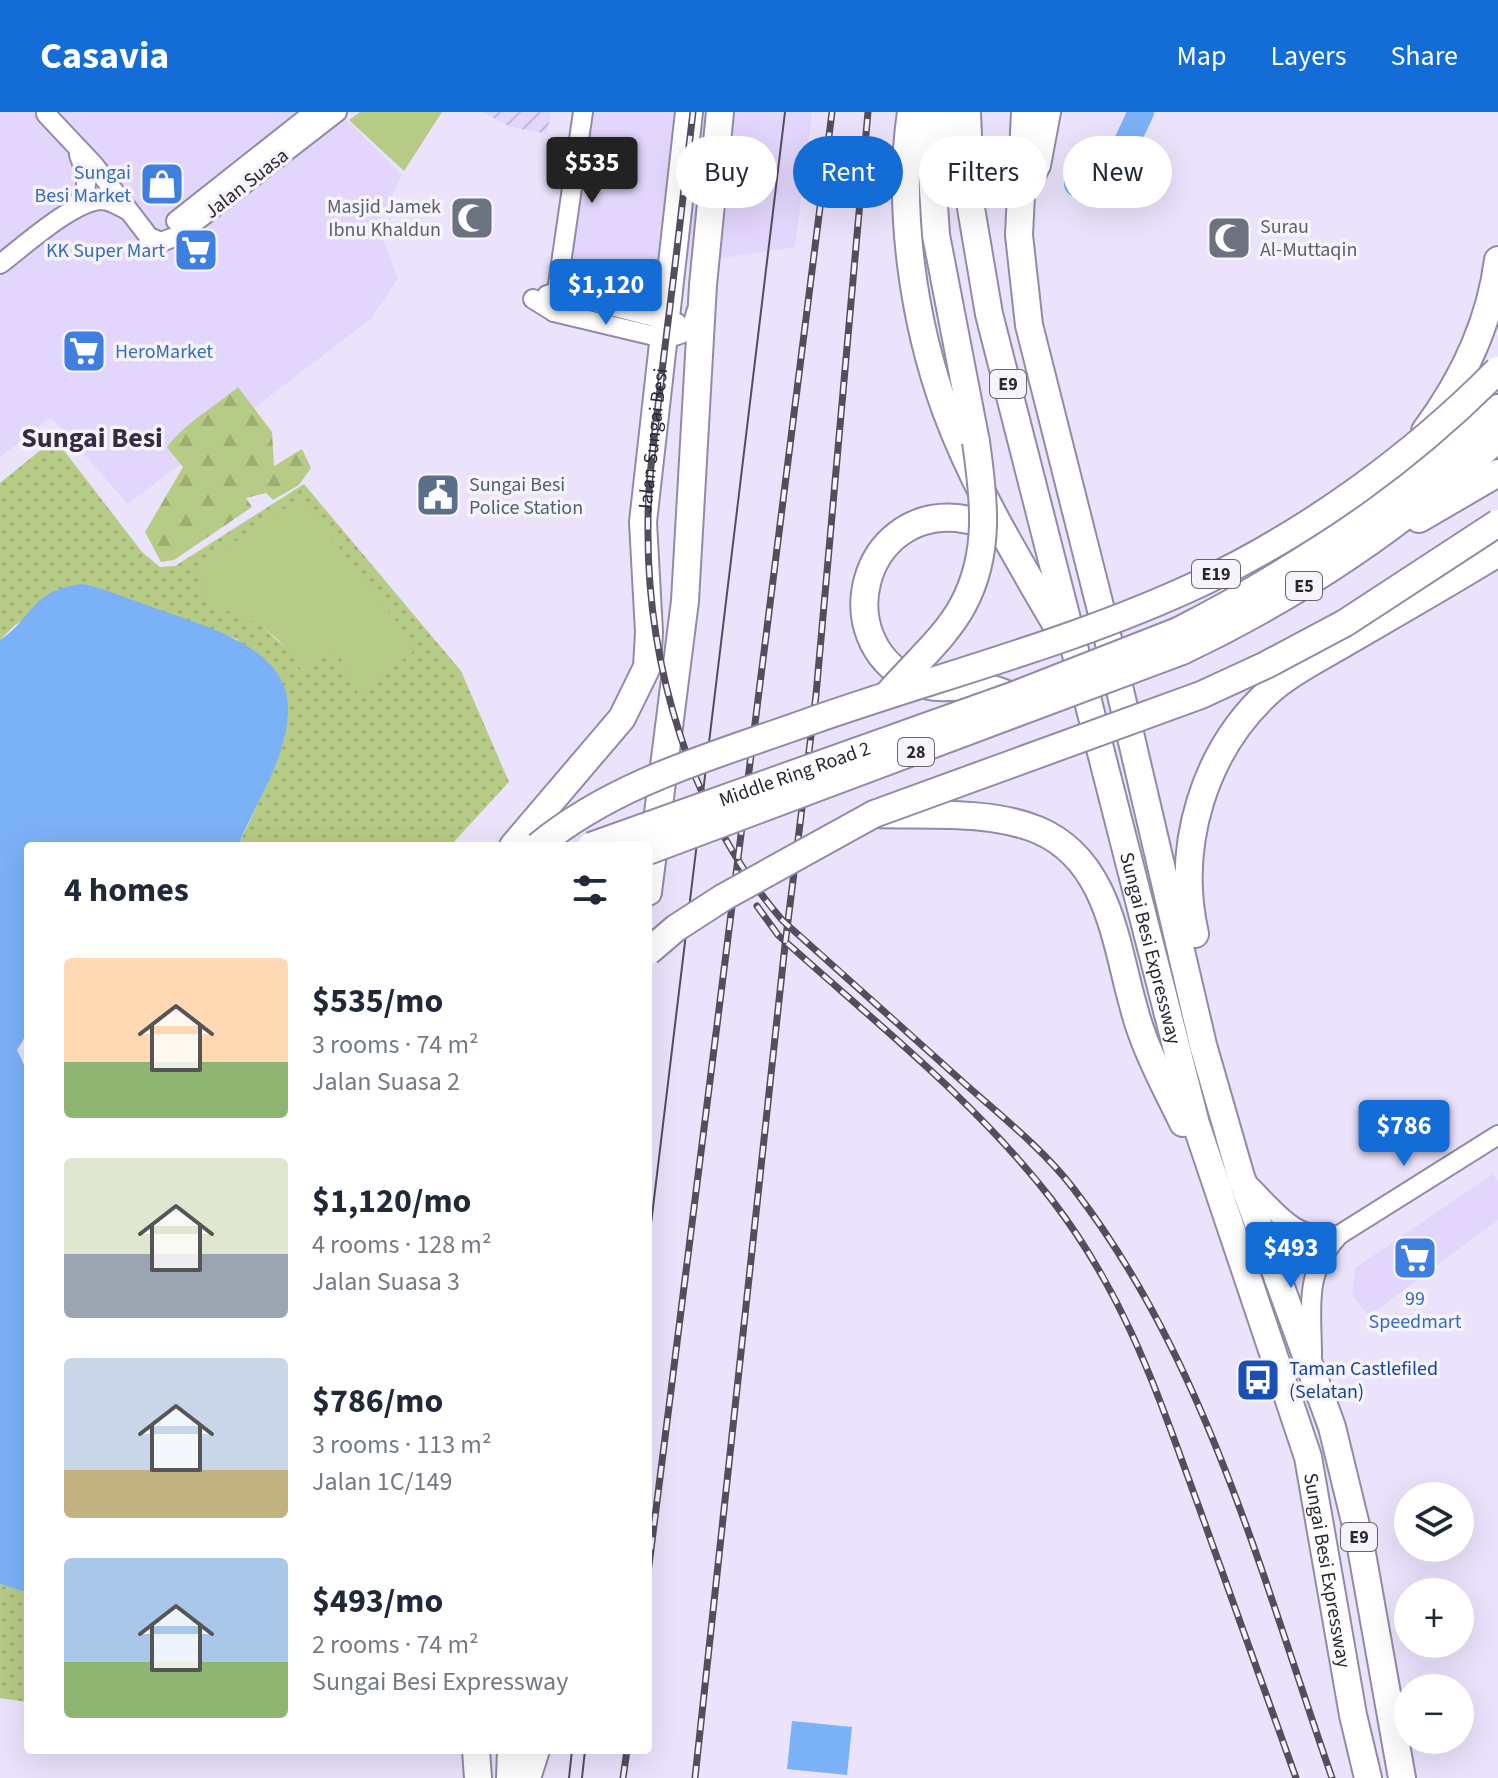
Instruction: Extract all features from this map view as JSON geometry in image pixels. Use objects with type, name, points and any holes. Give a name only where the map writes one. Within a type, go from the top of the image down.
[{"type":"highway","name":"Jalan Sungai Besi","points":[[516,842],[622,718],[647,667],[649,632],[643,522],[684,336],[689,112]]},
{"type":"highway","points":[[652,861],[685,601],[684,336],[703,285],[720,112]]},
{"type":"highway","points":[[684,336],[715,305],[734,112]]},
{"type":"highway","points":[[911,112],[906,222],[911,267],[945,410],[1004,535],[1075,651]]},
{"type":"highway","points":[[928,112],[936,235],[976,442]]},
{"type":"highway","points":[[888,694],[962,607],[976,577],[983,542],[985,506],[962,287],[943,180],[947,112]]},
{"type":"highway","name":"Sungai Besi Expressway","points":[[967,112],[971,208],[979,265],[1155,971],[1223,1210],[1308,1457],[1353,1715],[1368,1778]]},
{"type":"highway","name":"Sungai Besi Expressway","points":[[1023,136],[1025,112]]},
{"type":"highway","points":[[1042,136],[1047,112]]},
{"type":"highway","name":"Sungai Besi Expressway","points":[[1019,208],[1029,325],[1198,1017],[1241,1177],[1332,1427],[1360,1542],[1402,1778]]},
{"type":"highway","points":[[1498,260],[1482,324],[1462,374],[1425,431],[1368,493],[1376,526],[1439,510],[1498,473]]},
{"type":"highway","name":"E19","points":[[544,842],[628,787],[888,694],[1057,641],[1204,581],[1291,534],[1362,486],[1426,438],[1498,370]]},
{"type":"highway","name":"E5","points":[[1376,526],[1498,408]]},
{"type":"highway","name":"E5","points":[[1180,641],[1280,601],[1376,526],[1498,438]]},
{"type":"highway","points":[[1004,535],[984,523],[954,518],[925,519],[898,532],[875,560],[864,596],[866,622],[882,657],[902,674],[930,687],[983,687],[1012,696]]},
{"type":"highway","points":[[652,949],[676,928],[724,897],[874,814],[1201,695],[1266,665],[1345,623],[1496,525]]},
{"type":"highway","points":[[1198,1017],[1198,947],[1190,914],[1188,864],[1198,806],[1224,750],[1254,708],[1289,677],[1498,553]]},
{"type":"highway","name":"Middle Ring Road 2","points":[[602,842],[1012,696],[1180,641]]},
{"type":"highway","name":"Middle Ring Road 2","points":[[652,849],[1180,641]]},
{"type":"highway","points":[[874,814],[997,819],[1039,830],[1075,854],[1102,894],[1142,1035],[1223,1210]]},
{"type":"highway","points":[[1351,1778],[1353,1715]]},
{"type":"highway","points":[[477,1754],[480,1778]]},
{"type":"highway","points":[[480,1778],[483,1754]]},
{"type":"highway","points":[[510,1778],[511,1754]]},
{"type":"highway","points":[[520,1778],[521,1754]]},
{"type":"highway","points":[[527,1778],[535,1754]]},
{"type":"street","name":"Jalan Suasa","points":[[161,242],[168,227],[314,112]]},
{"type":"street","name":"Jalan Suasa","points":[[161,242],[177,236],[337,112]]},
{"type":"street","points":[[583,112],[554,312],[684,336]]},
{"type":"street","points":[[46,114],[94,165],[149,237],[161,242]]},
{"type":"street","points":[[0,264],[69,213],[86,194],[88,185],[77,150]]},
{"type":"street","points":[[69,213],[99,200],[128,211]]},
{"type":"street","points":[[557,292],[684,336]]},
{"type":"street","points":[[1313,1368],[1313,1274],[1319,1259],[1339,1235],[1498,1135]]},
{"type":"street","points":[[1241,1177],[1306,1235],[1320,1238],[1339,1235]]},
{"type":"shaded area","points":[[0,112],[348,112],[343,116],[402,175],[378,225],[398,279],[371,319],[128,504],[51,417],[0,457]]},
{"type":"shaded area","points":[[482,112],[551,112],[547,134],[511,127]]},
{"type":"shaded area","points":[[590,112],[812,112],[809,136],[793,136],[793,208],[800,208],[795,247],[650,269],[645,308],[573,285],[571,262]]},
{"type":"shaded area","points":[[1493,1174],[1498,1181],[1498,1220],[1369,1316],[1352,1295],[1355,1268]]},
{"type":"green space","points":[[360,112],[442,112],[404,171],[349,120]]},
{"type":"green space","points":[[238,387],[272,432],[274,466],[302,449],[311,468],[299,485],[273,500],[266,493],[246,498],[252,507],[174,560],[161,562],[145,532],[183,467],[167,447],[191,423]]},
{"type":"green space","points":[[47,445],[62,448],[142,552],[160,567],[175,566],[304,484],[461,671],[509,782],[454,842],[240,842],[275,766],[288,717],[237,639],[84,584],[15,625],[0,640],[0,483]],"holes":[[[254,619],[417,648],[337,650],[302,670],[290,652]]]},
{"type":"green space","points":[[301,498],[417,648],[359,696],[337,651],[302,670],[281,643],[261,626],[205,603],[198,566]]},
{"type":"green space","points":[[0,1584],[24,1592],[24,1701],[0,1698]]},
{"type":"water","points":[[84,584],[205,626],[246,645],[264,658],[277,673],[286,692],[288,714],[286,732],[275,766],[240,842],[24,842],[24,1039],[17,1050],[24,1065],[24,1592],[0,1584],[0,640],[43,598],[66,587]]},
{"type":"water","points":[[792,1721],[852,1727],[847,1775],[787,1769]]},
{"type":"waterway","points":[[1130,136],[1141,112]]},
{"type":"tram line","points":[[652,1216],[785,112]]},
{"type":"tram line","points":[[569,1778],[572,1754]]},
{"type":"tram line","points":[[582,1778],[585,1754]]},
{"type":"railway","points":[[693,112],[653,446],[648,522],[649,575],[665,682],[699,785],[722,833],[750,879],[783,921],[1035,1146],[1073,1188],[1119,1254],[1159,1324],[1226,1471],[1332,1778]]},
{"type":"railway","points":[[652,1541],[832,112]]},
{"type":"railway","points":[[695,1778],[785,945],[816,695],[868,112]]},
{"type":"railway","points":[[757,906],[778,935],[990,1128],[1052,1200],[1101,1274],[1155,1388],[1296,1778]]},
{"type":"railway","points":[[623,1778],[626,1754]]},
{"type":"place","name":"Sungai Besi Market","points":[[162,184]]},
{"type":"place","name":"Masjid Jamek Ibnu Khaldun","points":[[472,218]]},
{"type":"place","name":"Surau Al-Muttaqin","points":[[1229,238]]},
{"type":"place","name":"KK Super Mart","points":[[196,250]]},
{"type":"place","name":"HeroMarket","points":[[84,351]]},
{"type":"place","name":"Sungai Besi Police Station","points":[[438,495]]},
{"type":"place","name":"99 Speedmart","points":[[1415,1258]]},
{"type":"place","name":"Taman Castlefiled (Selatan)","points":[[1258,1380]]},
{"type":"district","name":"Sungai Besi","points":[[92,437]]}]
